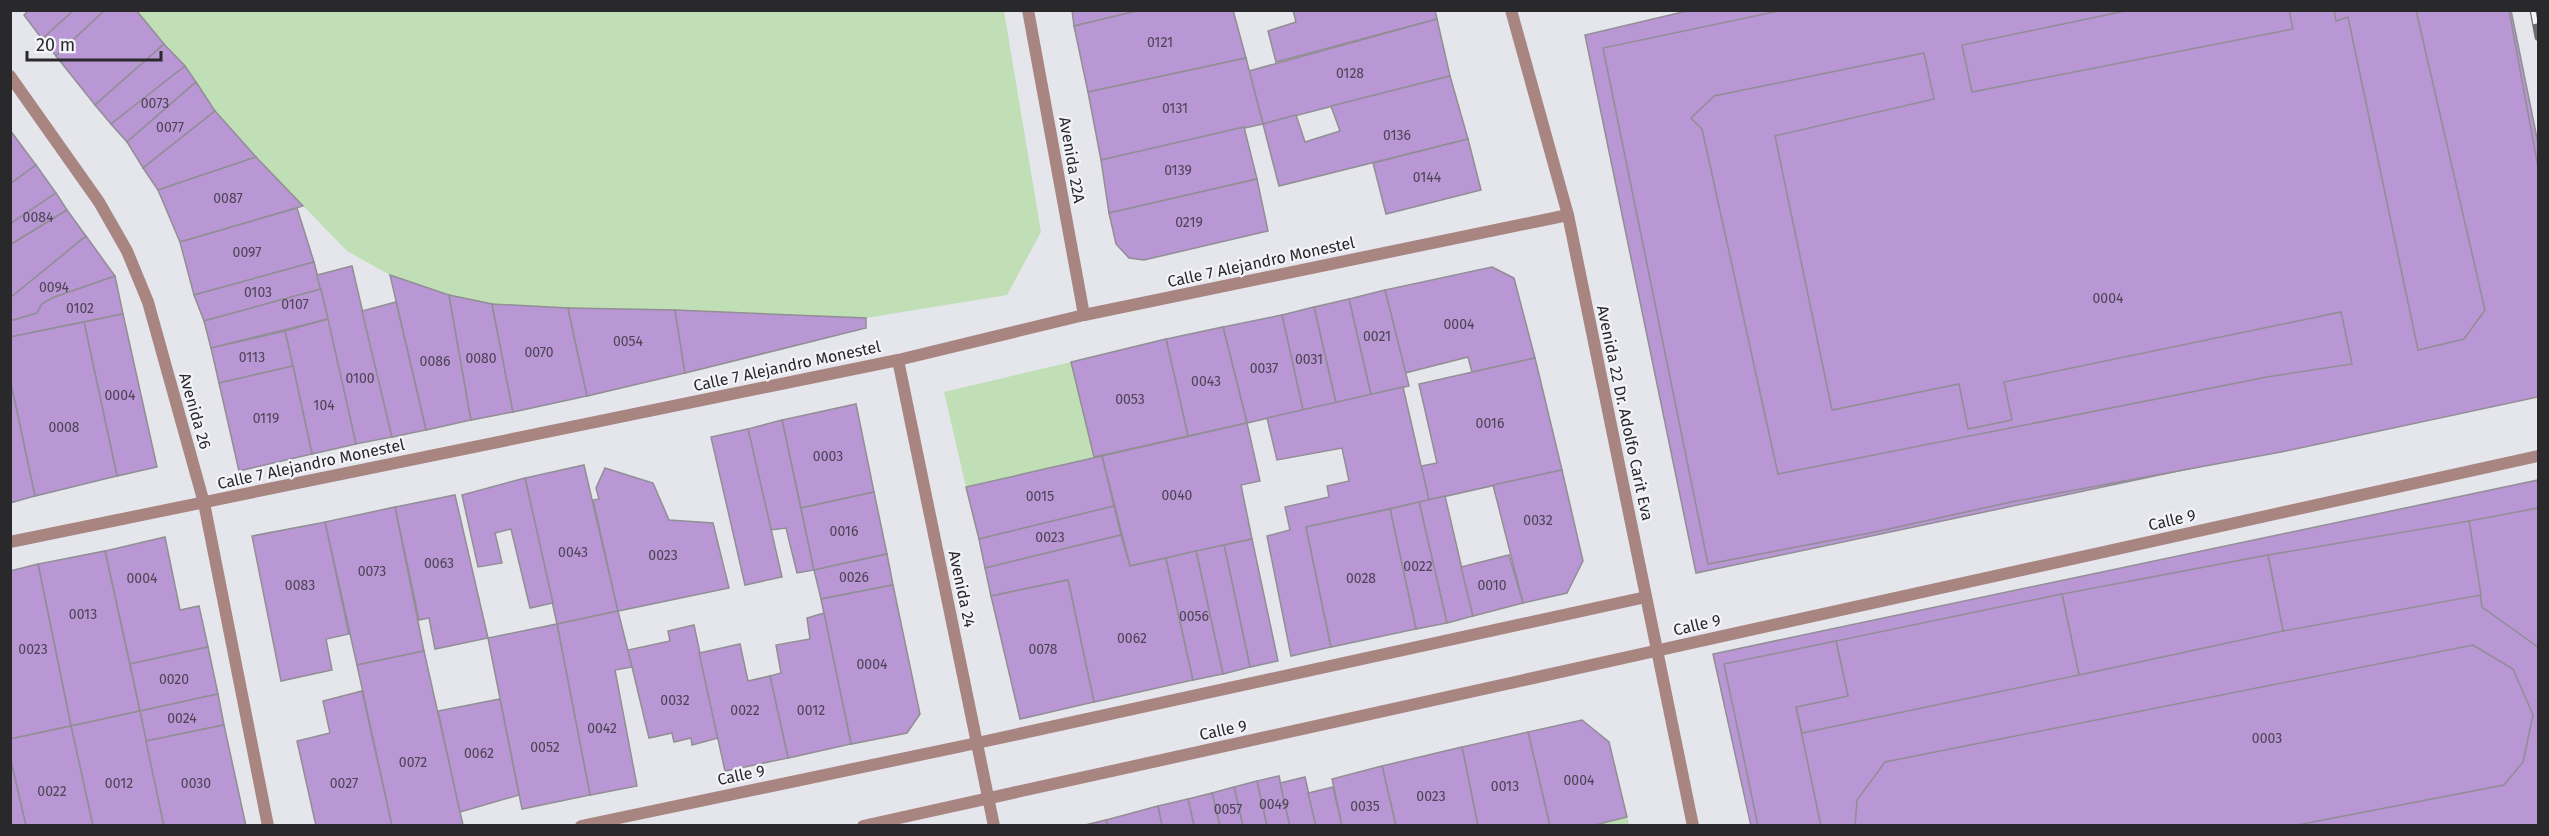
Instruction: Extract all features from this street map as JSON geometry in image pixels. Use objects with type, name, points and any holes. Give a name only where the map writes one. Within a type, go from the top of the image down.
[{"type":"street","name":"Avenida 22A","points":[[1028,10],[1084,315]]},
{"type":"street","name":"Avenida 22 Dr. Adolfo Carit Eva","points":[[1511,10],[1568,215],[1693,825]]},
{"type":"street","name":"Avenida 26","points":[[10,76],[99,202],[127,251],[148,302],[204,503],[268,825]]},
{"type":"street","name":"Calle 7 Alejandro Monestel","points":[[10,542],[898,360],[1084,315],[1568,215]]},
{"type":"street","name":"Avenida 24","points":[[898,360],[994,825]]},
{"type":"street","name":"Calle 9","points":[[863,825],[2538,456]]},
{"type":"street","name":"Calle 9","points":[[581,825],[977,743],[1646,597]]},
{"type":"green space","points":[[136,11],[1004,11],[1041,232],[1007,295],[866,318],[492,304],[449,295],[390,275],[347,251],[215,111],[185,66]]},
{"type":"green space","points":[[1071,362],[1094,457],[966,487],[944,392]]},
{"type":"green space","points":[[1627,817],[1629,825],[1591,826]]},
{"type":"building","points":[[29,10],[74,10],[42,39],[24,15]]},
{"type":"building","points":[[74,10],[105,10],[56,56],[42,39]]},
{"type":"building","points":[[105,10],[136,10],[164,44],[95,105],[56,56]]},
{"type":"building","points":[[1072,10],[1141,10],[1074,26]]},
{"type":"building","points":[[1141,10],[1233,10],[1246,58],[1088,92],[1074,26]]},
{"type":"building","points":[[1293,10],[1435,10],[1437,19],[1276,62],[1268,31],[1296,22]]},
{"type":"building","points":[[1691,10],[2511,10],[2538,143],[2538,395],[1696,573],[1585,35]]},
{"type":"building","points":[[1784,10],[2130,10],[1962,45],[1972,92],[2293,29],[2289,10],[2334,10],[2336,21],[2348,17],[2418,350],[2464,339],[2485,310],[2416,10],[2509,10],[2538,167],[2538,397],[2281,452],[2011,502],[1875,532],[1708,564],[1603,48]],"holes":[[[1924,53],[1934,99],[1775,136],[1832,410],[1959,384],[1968,429],[2012,420],[2004,382],[2341,312],[2352,364],[2267,377],[1778,474],[1702,129],[1691,118],[1714,96]]]},
{"type":"building","points":[[1437,19],[1450,76],[1263,124],[1249,71]]},
{"type":"building","points":[[164,44],[185,66],[111,124],[95,105]]},
{"type":"building","points":[[1246,58],[1263,124],[1101,160],[1088,92]]},
{"type":"building","points":[[185,66],[196,82],[127,142],[111,124]]},
{"type":"building","points":[[1450,76],[1468,139],[1279,186],[1263,124],[1296,115],[1305,142],[1340,131],[1331,106]]},
{"type":"building","points":[[196,82],[215,111],[143,168],[127,142]]},
{"type":"building","points":[[215,111],[256,157],[158,190],[143,168]]},
{"type":"building","points":[[1244,127],[1257,179],[1109,213],[1101,160]]},
{"type":"building","points":[[10,130],[36,165],[10,184]]},
{"type":"building","points":[[1468,139],[1481,190],[1386,214],[1373,163]]},
{"type":"building","points":[[256,157],[303,206],[180,242],[158,190]]},
{"type":"building","points":[[36,165],[56,193],[10,224],[10,184]]},
{"type":"building","points":[[1257,179],[1268,231],[1144,260],[1129,258],[1116,244],[1109,213]]},
{"type":"building","points":[[56,193],[67,210],[10,245],[10,224]]},
{"type":"building","points":[[297,208],[314,262],[194,295],[180,242]]},
{"type":"building","points":[[67,210],[86,236],[10,298],[10,245]]},
{"type":"building","points":[[86,236],[115,276],[52,298],[42,304],[37,313],[10,321],[10,298]]},
{"type":"building","points":[[314,262],[321,289],[204,321],[194,295]]},
{"type":"building","points":[[352,266],[392,437],[356,444],[317,275]]},
{"type":"building","points":[[1492,267],[1514,278],[1535,358],[1472,372],[1468,357],[1405,373],[1385,290]]},
{"type":"building","points":[[390,275],[449,295],[471,420],[426,430]]},
{"type":"building","points":[[115,276],[123,314],[10,337],[10,321],[37,313],[42,304],[52,298]]},
{"type":"building","points":[[321,289],[328,319],[211,348],[204,321]]},
{"type":"building","points":[[1385,290],[1409,386],[1371,395],[1349,299]]},
{"type":"building","points":[[449,295],[492,304],[513,412],[471,420]]},
{"type":"building","points":[[1349,299],[1371,395],[1336,403],[1314,307]]},
{"type":"building","points":[[396,302],[426,430],[392,437],[362,311]]},
{"type":"building","points":[[492,304],[568,308],[587,396],[513,412]]},
{"type":"building","points":[[1314,307],[1336,403],[1303,410],[1282,315]]},
{"type":"building","points":[[568,308],[675,310],[685,373],[587,396]]},
{"type":"building","points":[[675,310],[866,318],[866,328],[685,373]]},
{"type":"building","points":[[123,314],[157,467],[117,476],[84,322]]},
{"type":"building","points":[[1282,315],[1303,410],[1247,423],[1223,327]]},
{"type":"building","points":[[328,319],[356,444],[312,454],[285,331]]},
{"type":"building","points":[[84,322],[117,476],[35,496],[10,379],[10,337]]},
{"type":"building","points":[[1223,327],[1247,423],[1188,436],[1166,339]]},
{"type":"building","points":[[285,331],[293,366],[219,383],[211,348]]},
{"type":"building","points":[[1166,339],[1188,436],[1094,457],[1071,362]]},
{"type":"building","points":[[1535,358],[1562,470],[1429,500],[1421,466],[1437,463],[1419,384]]},
{"type":"building","points":[[293,366],[312,454],[239,471],[219,383]]},
{"type":"building","points":[[10,379],[35,496],[10,503]]},
{"type":"building","points":[[1403,387],[1429,500],[1306,527],[1331,647],[1291,656],[1267,536],[1290,530],[1285,507],[1329,497],[1327,486],[1349,481],[1342,448],[1277,460],[1267,418]]},
{"type":"building","points":[[856,404],[874,492],[801,508],[782,420]]},
{"type":"building","points":[[782,420],[814,570],[797,573],[786,528],[771,530],[748,429]]},
{"type":"building","points":[[1247,423],[1260,481],[1241,485],[1252,539],[1130,566],[1102,456]]},
{"type":"building","points":[[748,429],[782,577],[745,585],[711,437]]},
{"type":"building","points":[[1102,456],[1114,506],[979,539],[966,487]]},
{"type":"building","points":[[584,465],[618,611],[557,624],[525,478]]},
{"type":"building","points":[[605,468],[653,483],[669,520],[713,523],[729,588],[618,611],[593,500],[599,499],[596,488]]},
{"type":"building","points":[[1562,470],[1583,561],[1567,593],[1523,603],[1493,485]]},
{"type":"building","points":[[525,478],[553,603],[530,608],[511,529],[495,533],[502,563],[478,567],[462,495]]},
{"type":"building","points":[[2538,480],[2538,826],[1751,826],[1713,654]]},
{"type":"building","points":[[874,492],[887,554],[814,570],[801,508]]},
{"type":"building","points":[[455,495],[488,638],[435,649],[429,618],[419,620],[395,507]]},
{"type":"building","points":[[1445,496],[1473,616],[1447,623],[1419,502]]},
{"type":"building","points":[[1419,502],[1447,623],[1416,629],[1390,509]]},
{"type":"building","points":[[1114,506],[1121,535],[985,568],[979,539]]},
{"type":"building","points":[[395,507],[424,651],[357,665],[325,522]]},
{"type":"building","points":[[2538,508],[2538,647],[2482,607],[2469,521]]},
{"type":"building","points":[[1390,509],[1416,629],[1331,647],[1306,527]]},
{"type":"building","points":[[2469,521],[2481,595],[2283,631],[2268,555]]},
{"type":"building","points":[[325,522],[349,634],[326,639],[332,670],[281,681],[252,536]]},
{"type":"building","points":[[1121,535],[1130,566],[1166,558],[1193,680],[1094,702],[1068,580],[991,596],[985,568]]},
{"type":"building","points":[[165,537],[180,610],[199,606],[208,647],[130,664],[105,551]]},
{"type":"building","points":[[1252,539],[1278,661],[1250,667],[1224,545]]},
{"type":"building","points":[[1224,545],[1250,667],[1223,674],[1196,551]]},
{"type":"building","points":[[105,551],[140,711],[71,726],[38,564]]},
{"type":"building","points":[[1196,551],[1223,674],[1193,680],[1166,558]]},
{"type":"building","points":[[887,554],[893,585],[821,599],[814,570]]},
{"type":"building","points":[[1509,555],[1523,603],[1473,616],[1461,567]]},
{"type":"building","points":[[2268,555],[2283,631],[2079,675],[2062,594]]},
{"type":"building","points":[[38,564],[71,726],[10,739],[10,571]]},
{"type":"building","points":[[1068,580],[1094,702],[1020,719],[991,596]]},
{"type":"building","points":[[893,585],[920,714],[907,733],[851,744],[821,599]]},
{"type":"building","points":[[2062,594],[2079,675],[1802,733],[1796,707],[1848,696],[1836,641]]},
{"type":"building","points":[[618,611],[632,667],[615,670],[637,786],[590,795],[557,624]]},
{"type":"building","points":[[824,613],[851,744],[788,758],[770,676],[781,673],[776,645],[810,639],[807,618]]},
{"type":"building","points":[[557,624],[590,795],[522,809],[488,638]]},
{"type":"building","points":[[694,625],[718,738],[692,745],[691,738],[674,742],[672,733],[649,738],[628,650],[670,641],[668,631]]},
{"type":"building","points":[[1836,641],[1848,696],[1796,707],[1821,826],[1758,826],[1724,664]]},
{"type":"building","points":[[740,644],[748,681],[770,676],[788,758],[725,771],[699,653]]},
{"type":"building","points":[[2473,645],[2513,669],[2533,715],[2523,762],[2504,785],[2292,826],[1855,826],[1857,800],[1885,762]]},
{"type":"building","points":[[208,647],[218,694],[140,711],[130,664]]},
{"type":"building","points":[[424,651],[463,825],[460,826],[392,826],[357,665]]},
{"type":"building","points":[[362,691],[392,826],[316,826],[297,741],[330,733],[323,701]]},
{"type":"building","points":[[218,694],[224,725],[146,741],[140,711]]},
{"type":"building","points":[[500,699],[519,795],[460,812],[438,711]]},
{"type":"building","points":[[140,711],[164,826],[93,826],[71,726]]},
{"type":"building","points":[[1582,720],[1609,742],[1627,817],[1591,826],[1550,826],[1528,732]]},
{"type":"building","points":[[224,725],[246,826],[164,826],[146,741]]},
{"type":"building","points":[[71,726],[93,826],[26,826],[10,757],[10,739]]},
{"type":"building","points":[[1528,732],[1550,826],[1478,826],[1462,747]]},
{"type":"building","points":[[1462,747],[1478,826],[1396,826],[1382,766]]},
{"type":"building","points":[[10,757],[26,826],[10,826]]},
{"type":"building","points":[[1382,766],[1396,826],[1342,826],[1332,779]]},
{"type":"building","points":[[1279,776],[1290,826],[1267,826],[1257,781]]},
{"type":"building","points":[[1305,777],[1316,826],[1290,826],[1280,783]]},
{"type":"building","points":[[1257,781],[1267,826],[1243,826],[1234,787]]},
{"type":"building","points":[[1234,787],[1243,826],[1220,826],[1212,793]]},
{"type":"building","points":[[1333,787],[1342,826],[1316,826],[1308,793]]},
{"type":"building","points":[[1212,793],[1220,826],[1194,826],[1188,799]]},
{"type":"building","points":[[1188,799],[1194,826],[1162,826],[1158,806]]},
{"type":"building","points":[[1158,806],[1162,826],[1108,826],[1106,820]]},
{"type":"building","points":[[1106,820],[1108,826],[1081,826]]},
{"type":"railway","points":[[2533,10],[2538,37]]}]
